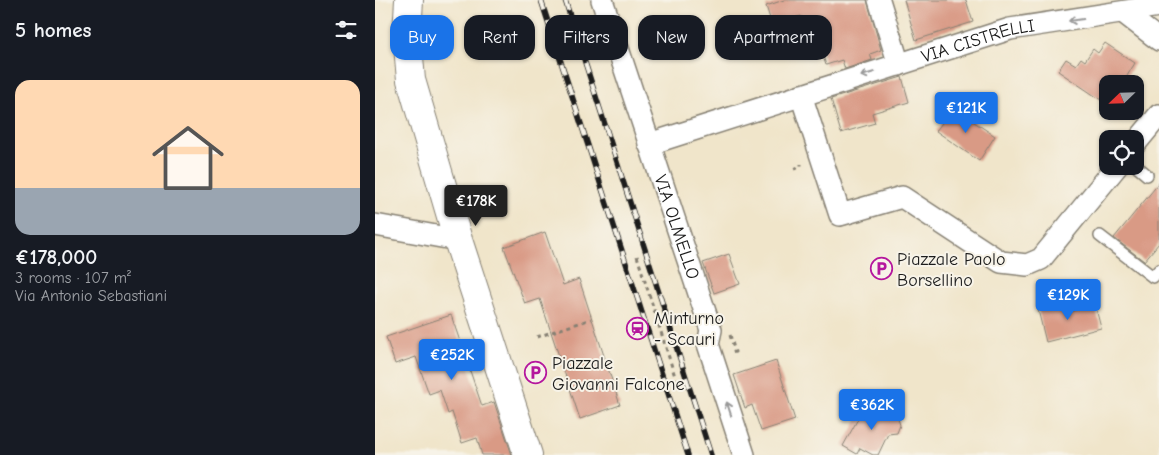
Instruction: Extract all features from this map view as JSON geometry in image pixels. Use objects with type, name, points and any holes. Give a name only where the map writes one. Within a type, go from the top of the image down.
[{"type":"street","points":[[409,0],[407,34],[411,80],[458,240],[527,455]]},
{"type":"street","name":"VIA OLMELLO","points":[[602,0],[711,330],[708,344],[744,455]]},
{"type":"street","points":[[879,0],[899,65]]},
{"type":"street","name":"VIA CISTRELLI","points":[[801,95],[1010,29],[1124,13],[1159,6]]},
{"type":"street","points":[[1124,13],[1159,40]]},
{"type":"street","points":[[649,144],[801,95],[840,216],[902,197],[1001,262],[1027,265],[1041,259],[1110,175]]},
{"type":"street","points":[[1144,133],[1159,115]]},
{"type":"street","points":[[375,226],[458,240]]},
{"type":"lane","points":[[1100,236],[1153,277],[1159,270]]},
{"type":"path","points":[[794,169],[801,166],[799,157]]},
{"type":"path","points":[[637,256],[678,386]]},
{"type":"path","points":[[537,337],[582,320],[591,319]]},
{"type":"path","points":[[730,335],[735,352]]},
{"type":"building","points":[[784,0],[867,0],[881,50],[870,54],[872,60],[845,69],[842,60],[826,65],[824,60],[832,60],[832,15],[769,15],[766,6]]},
{"type":"building","points":[[904,0],[966,0],[973,22],[916,40]]},
{"type":"building","points":[[1105,43],[1135,63],[1128,75],[1099,75],[1099,99],[1058,71],[1066,59],[1076,65],[1081,58],[1085,61],[1093,49],[1098,53]]},
{"type":"building","points":[[902,77],[909,102],[872,113],[875,123],[841,133],[831,99]]},
{"type":"building","points":[[953,108],[995,136],[979,161],[936,131]]},
{"type":"building","points":[[1159,183],[1159,243],[1144,261],[1114,238]]},
{"type":"building","points":[[545,232],[563,285],[579,279],[620,405],[580,419],[540,299],[525,304],[504,247]]},
{"type":"building","points":[[729,254],[740,284],[714,293],[703,263]]},
{"type":"building","points":[[1069,302],[1072,311],[1095,305],[1101,328],[1046,342],[1038,310]]},
{"type":"building","points":[[451,315],[482,406],[494,402],[512,455],[482,455],[477,438],[462,443],[452,412],[448,414],[440,390],[429,394],[416,357],[395,364],[386,337]]},
{"type":"building","points":[[776,361],[795,420],[761,431],[752,405],[745,408],[734,375]]},
{"type":"building","points":[[878,407],[897,416],[900,425],[897,433],[888,434],[878,455],[873,455],[860,448],[857,454],[843,446],[859,417]]},
{"type":"railway","points":[[541,0],[688,455]]},
{"type":"railway","points":[[565,0],[711,455]]},
{"type":"place","name":"Piazzale Paolo Borsellino","points":[[881,269]]},
{"type":"place","name":"Minturno - Scauri","points":[[638,328]]},
{"type":"place","name":"Piazzale Giovanni Falcone","points":[[536,373]]}]
